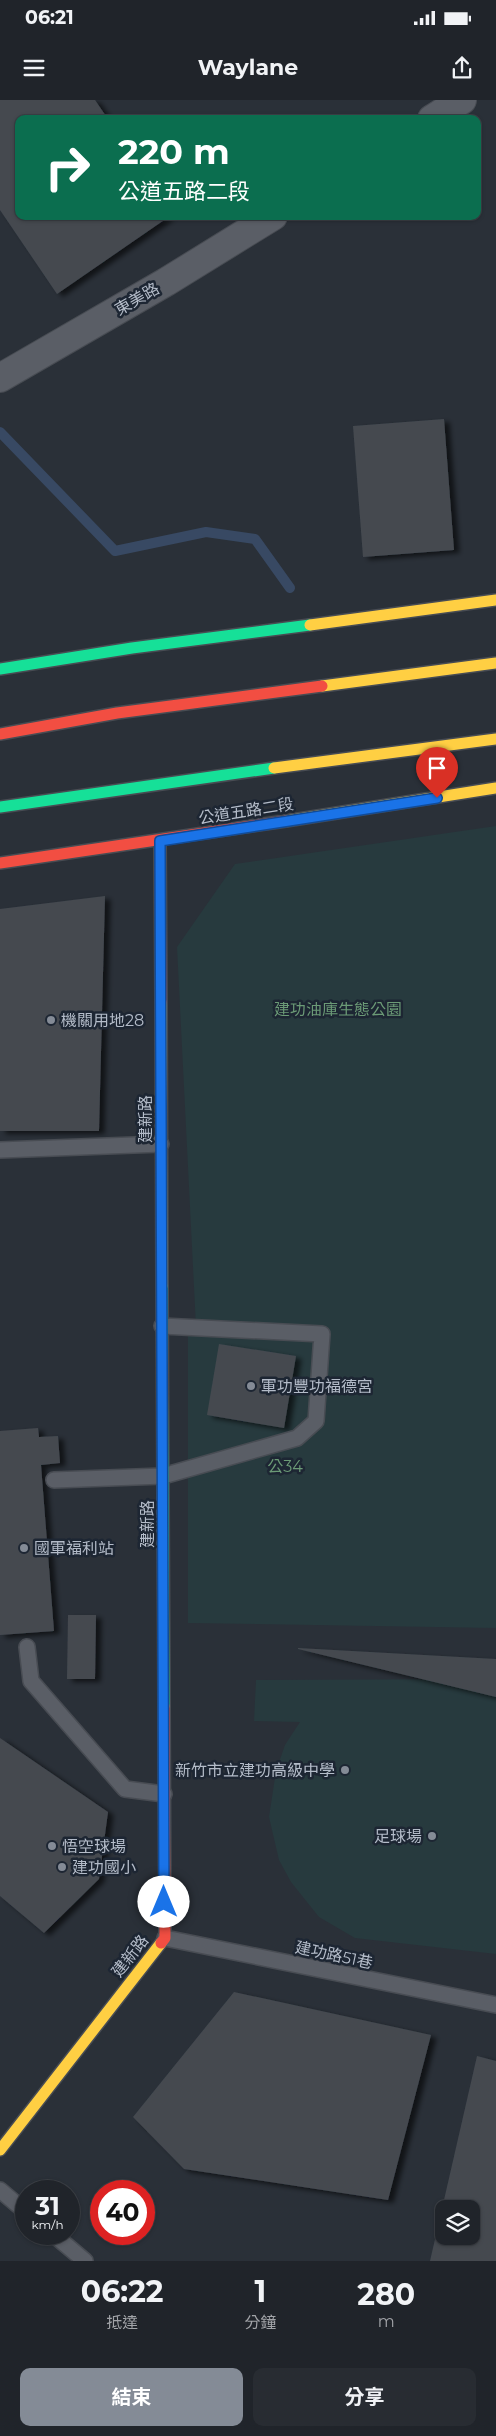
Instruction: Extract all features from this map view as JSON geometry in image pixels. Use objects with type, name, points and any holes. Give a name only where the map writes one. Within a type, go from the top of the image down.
[{"type":"street","points":[[438,115],[462,100]]},
{"type":"street","name":"東美路","points":[[0,378],[166,282],[267,220]]},
{"type":"street","points":[[0,669],[132,648],[496,600]]},
{"type":"street","points":[[0,734],[117,712],[496,663]]},
{"type":"street","points":[[0,807],[156,783],[496,739]]},
{"type":"street","name":"公道五路二段","points":[[0,863],[160,841],[496,788]]},
{"type":"street","name":"建新路","points":[[0,2150],[165,1938],[160,841]]},
{"type":"lane","points":[[0,1150],[161,1144]]},
{"type":"lane","points":[[54,1480],[163,1476],[297,1438],[316,1421],[322,1334],[162,1326]]},
{"type":"lane","points":[[27,1647],[31,1681],[125,1789],[164,1794]]},
{"type":"lane","name":"建功路51巷","points":[[165,1938],[496,2006]]},
{"type":"lane","points":[[0,2190],[15,2203]]},
{"type":"lane","points":[[66,2245],[85,2261]]},
{"type":"green space","name":"建功油庫生態公園","points":[[496,826],[496,1628],[188,1623],[188,1327],[196,1327],[177,947],[235,864]]},
{"type":"green space","points":[[496,1679],[496,1954],[355,1938],[319,1917],[291,1882],[279,1860],[269,1817],[276,1771],[285,1745],[300,1722],[254,1721],[256,1680]]},
{"type":"building","points":[[0,100],[95,100],[105,115],[15,115],[15,220],[164,220],[57,294],[0,210]]},
{"type":"building","points":[[444,419],[454,550],[363,557],[353,426]]},
{"type":"building","name":"機關用地28","points":[[105,896],[99,1131],[0,1131],[0,909]]},
{"type":"building","name":"軍功豐功福德宮","points":[[219,1344],[296,1356],[284,1428],[207,1415]]},
{"type":"building","name":"國軍福利站","points":[[38,1428],[39,1437],[58,1436],[60,1463],[41,1465],[54,1631],[0,1635],[0,1431]]},
{"type":"building","points":[[68,1615],[96,1615],[95,1679],[67,1679]]},
{"type":"building","points":[[298,1649],[496,1659],[496,1697]]},
{"type":"building","name":"悟空球場","points":[[0,1738],[108,1812],[99,1879],[44,1933],[0,1896]]},
{"type":"building","points":[[234,1992],[431,2035],[388,2200],[184,2169],[133,2117]]},
{"type":"building","points":[[477,2056],[496,2061],[496,2261],[430,2261],[435,2239],[435,2245],[480,2245],[480,2200],[444,2200]]},
{"type":"waterway","points":[[0,432],[115,551],[206,532],[255,539],[290,588]]},
{"type":"traffic: fast","points":[[0,669],[132,648],[310,625]]},
{"type":"traffic: fast","points":[[0,807],[274,768]]},
{"type":"traffic: fast","points":[[162,1286],[164,1706]]},
{"type":"traffic: slow","points":[[310,625],[496,600]]},
{"type":"traffic: slow","points":[[322,686],[496,663]]},
{"type":"traffic: slow","points":[[274,768],[496,739]]},
{"type":"traffic: slow","points":[[286,821],[496,788]]},
{"type":"traffic: slow","points":[[161,1002],[162,1286]]},
{"type":"traffic: slow","points":[[0,2150],[161,1943]]},
{"type":"traffic: jam","points":[[0,734],[117,713],[322,686]]},
{"type":"traffic: jam","points":[[0,863],[286,821]]},
{"type":"traffic: jam","points":[[160,841],[161,1002]]},
{"type":"traffic: jam","points":[[161,1943],[165,1938],[164,1706]]},
{"type":"place","name":"機關用地28","points":[[51,1020]]},
{"type":"place","name":"軍功豐功福德宮","points":[[251,1386]]},
{"type":"place","name":"國軍福利站","points":[[24,1548]]},
{"type":"place","name":"新竹市立建功高級中學","points":[[345,1770]]},
{"type":"place","name":"足球場","points":[[432,1836]]},
{"type":"place","name":"悟空球場","points":[[52,1846]]},
{"type":"place","name":"建功國小","points":[[62,1867]]},
{"type":"route","points":[[164,1902],[160,841],[437,798]]},
{"type":"park label","name":"公34","points":[[285,1466]]}]
